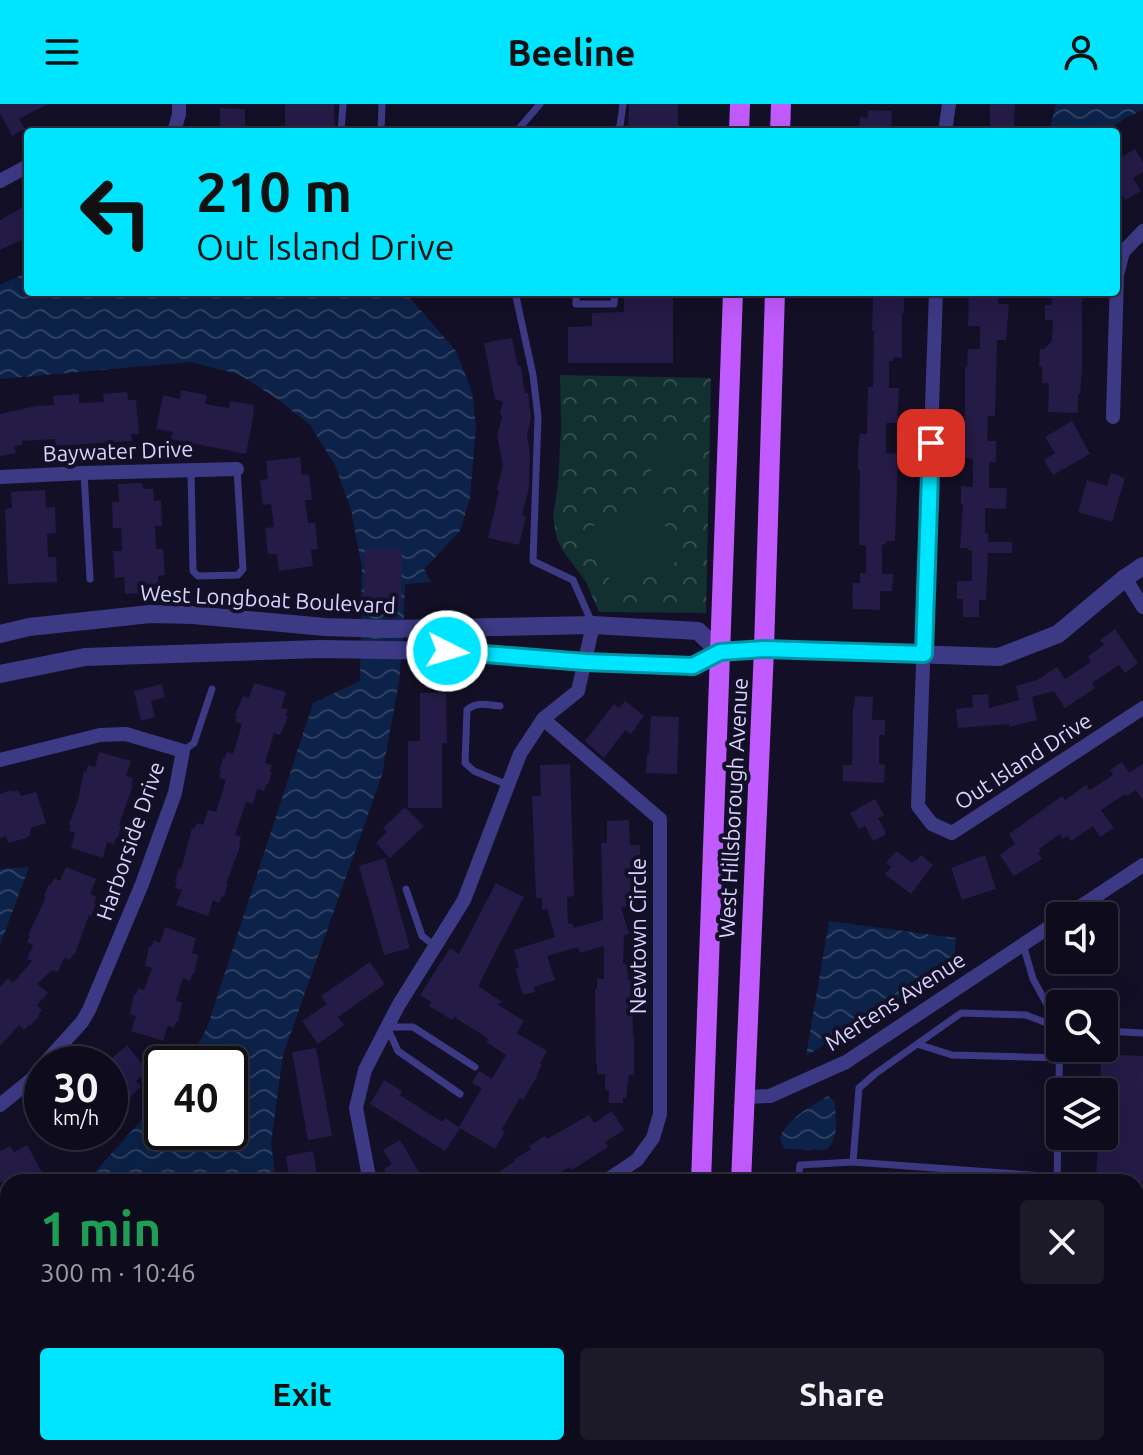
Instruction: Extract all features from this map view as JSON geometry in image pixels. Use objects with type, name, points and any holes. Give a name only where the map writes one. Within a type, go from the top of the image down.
[{"type":"main road","points":[[739,128],[740,104]]},
{"type":"main road","points":[[780,128],[781,104]]},
{"type":"main road","name":"West Hillsborough Avenue","points":[[701,1174],[733,296]]},
{"type":"main road","name":"West Hillsborough Avenue","points":[[741,1174],[764,649],[775,296]]},
{"type":"street","points":[[175,128],[179,104]]},
{"type":"street","points":[[946,128],[949,104]]},
{"type":"street","points":[[0,181],[24,168]]},
{"type":"street","points":[[1120,264],[1123,252],[1143,231]]},
{"type":"street","name":"Out Island Drive","points":[[936,296],[918,806],[932,824],[952,833],[1143,708]]},
{"type":"street","points":[[1113,417],[1116,296]]},
{"type":"street","name":"Baywater Drive","points":[[0,477],[237,469]]},
{"type":"street","name":"West Longboat Boulevard","points":[[0,674],[85,657],[320,649],[447,651],[585,662],[693,666],[720,652],[764,649],[999,657],[1058,634],[1143,566]]},
{"type":"street","points":[[1125,578],[1143,607]]},
{"type":"street","name":"West Longboat Boulevard","points":[[0,634],[29,627],[150,614],[193,615],[325,627],[448,629],[593,625],[698,631],[720,652]]},
{"type":"street","points":[[368,1174],[356,1108],[365,1070],[398,1006],[464,900],[520,754],[543,719],[578,691],[593,625]]},
{"type":"street","name":"Newtown Circle","points":[[543,719],[660,819],[660,1114],[653,1138],[637,1160],[616,1174]]},
{"type":"street","name":"Harborside Drive","points":[[0,760],[100,735],[126,734],[183,751],[175,793],[142,884],[89,1010],[60,1046]]},
{"type":"street","points":[[1087,902],[1143,865]]},
{"type":"street","name":"Mertens Avenue","points":[[744,1097],[770,1096],[846,1062],[1046,929]]},
{"type":"street","name":"Harborside Drive","points":[[0,1105],[24,1086]]},
{"type":"lane","points":[[341,128],[343,104]]},
{"type":"lane","points":[[381,128],[382,104]]},
{"type":"lane","points":[[519,128],[540,104]]},
{"type":"lane","points":[[618,128],[623,104]]},
{"type":"lane","points":[[516,296],[533,375],[538,417],[533,561],[573,580],[593,625]]},
{"type":"lane","points":[[576,296],[576,304],[614,304],[615,296]]},
{"type":"lane","points":[[191,470],[193,571],[198,576],[238,575],[243,569],[237,469]]},
{"type":"lane","points":[[84,473],[90,579]]},
{"type":"lane","points":[[183,751],[194,743],[212,689]]},
{"type":"lane","points":[[500,706],[478,704],[471,705],[467,710],[465,763],[474,771],[508,785]]},
{"type":"lane","points":[[406,889],[422,936],[435,946]]},
{"type":"lane","points":[[1023,944],[1033,979],[1046,1003]]},
{"type":"lane","points":[[853,1162],[859,1088],[917,1044],[961,1013],[1026,1015],[1046,1023]]},
{"type":"lane","points":[[460,1094],[398,1051],[387,1027],[413,1027],[475,1067]]},
{"type":"lane","points":[[1118,1032],[1143,1033]]},
{"type":"lane","points":[[917,1044],[952,1055],[1046,1058]]},
{"type":"lane","points":[[1057,1174],[1060,1062]]},
{"type":"lane","points":[[799,1174],[800,1165],[853,1162],[989,1174]]},
{"type":"green space","points":[[560,375],[711,378],[706,613],[599,612],[586,582],[557,539],[553,517],[561,427]]},
{"type":"green space","points":[[671,432],[688,464],[657,481],[639,448]]},
{"type":"green space","points":[[650,498],[683,558],[618,594],[583,531]]},
{"type":"water","points":[[1056,104],[1143,104],[1143,110],[1112,128],[1050,128]]},
{"type":"water","points":[[24,274],[24,296],[408,296],[456,351],[472,392],[476,427],[470,498],[460,531],[424,569],[431,582],[405,584],[399,682],[382,775],[283,1055],[271,1143],[275,1174],[93,1174],[115,1150],[128,1150],[128,1135],[144,1117],[144,1150],[248,1150],[248,1046],[196,1046],[207,1028],[313,703],[360,681],[362,568],[351,510],[335,465],[310,425],[238,374],[191,362],[0,379],[0,285]]},
{"type":"water","points":[[29,867],[0,945],[0,869]]},
{"type":"water","points":[[829,921],[956,938],[954,963],[806,1056]]},
{"type":"water","points":[[828,1096],[835,1102],[836,1128],[826,1150],[783,1147],[780,1138],[788,1125]]},
{"type":"building","points":[[0,104],[48,104],[19,119],[24,130],[12,136],[0,113]]},
{"type":"building","points":[[285,104],[334,104],[335,128],[285,128]]},
{"type":"building","points":[[629,104],[678,104],[678,128],[628,128]]},
{"type":"building","points":[[990,104],[1015,104],[1014,128],[990,128]]},
{"type":"building","points":[[220,108],[245,109],[245,128],[220,128]]},
{"type":"building","points":[[868,110],[892,111],[891,128],[859,128],[860,117],[868,118]]},
{"type":"building","points":[[1135,149],[1143,162],[1143,172],[1133,178],[1141,191],[1125,200],[1120,191],[1120,158]]},
{"type":"building","points":[[23,207],[24,239],[0,250],[0,220]]},
{"type":"building","points":[[624,296],[673,296],[673,363],[568,363],[568,327],[592,326],[592,313],[624,312]]},
{"type":"building","points":[[873,296],[904,296],[902,358],[893,357],[893,361],[889,361],[889,388],[899,388],[897,423],[886,423],[886,453],[898,454],[895,541],[882,544],[882,574],[893,574],[892,591],[880,591],[880,610],[853,609],[852,594],[853,583],[860,583],[860,573],[866,573],[866,546],[859,545],[858,449],[860,434],[867,434],[868,387],[873,387]]},
{"type":"building","points":[[969,296],[999,296],[998,304],[1009,304],[1006,340],[997,340],[995,416],[988,416],[987,441],[996,441],[996,462],[989,462],[989,488],[1007,488],[1006,509],[985,508],[985,533],[988,533],[988,542],[1012,542],[1012,553],[988,553],[986,600],[979,600],[979,617],[963,617],[963,599],[957,599],[957,581],[972,581],[972,550],[960,548],[961,486],[973,487],[973,459],[961,457],[961,441],[965,441],[965,367],[968,349],[980,349],[980,326],[968,326]]},
{"type":"building","points":[[1052,296],[1082,296],[1082,368],[1078,413],[1048,412],[1049,383],[1042,383],[1042,367],[1039,366],[1040,349],[1052,341],[1053,320],[1045,320],[1045,305],[1052,305]]},
{"type":"building","points":[[512,338],[525,393],[528,393],[531,417],[527,436],[529,488],[519,545],[488,538],[503,466],[497,435],[503,402],[495,399],[484,343]]},
{"type":"building","points":[[181,390],[207,395],[205,404],[229,408],[230,401],[254,405],[246,454],[171,439],[173,432],[156,429],[163,395],[180,399]]},
{"type":"building","points":[[127,392],[128,400],[136,400],[139,434],[131,434],[132,441],[56,446],[55,439],[22,441],[22,445],[14,446],[16,453],[0,456],[0,414],[54,405],[53,396],[79,394],[79,403],[104,402],[103,394]]},
{"type":"building","points":[[1072,421],[1090,454],[1053,475],[1044,460],[1055,453],[1045,437]]},
{"type":"building","points":[[300,457],[302,475],[309,474],[312,500],[305,500],[308,523],[315,523],[318,549],[311,550],[313,566],[279,571],[277,554],[268,554],[265,528],[274,527],[271,504],[263,505],[260,480],[268,479],[266,461]]},
{"type":"building","points":[[1111,473],[1125,478],[1112,522],[1078,512],[1087,480],[1107,486]]},
{"type":"building","points":[[142,483],[143,489],[153,489],[154,501],[161,500],[162,526],[155,526],[156,549],[163,549],[165,575],[158,576],[159,592],[125,594],[124,577],[115,578],[113,551],[122,551],[121,528],[113,528],[112,502],[119,502],[118,484]]},
{"type":"building","points":[[45,490],[46,508],[55,507],[56,533],[47,534],[48,557],[56,557],[57,582],[8,584],[5,509],[12,508],[11,492]]},
{"type":"building","points":[[365,548],[402,549],[401,606],[364,605]]},
{"type":"building","points":[[1115,629],[1138,663],[1125,673],[1119,665],[1092,683],[1095,688],[1065,708],[1054,691],[1032,697],[1037,720],[1009,727],[1009,724],[958,728],[956,709],[973,707],[972,695],[988,694],[989,708],[1019,700],[1016,686],[1037,680],[1057,667],[1065,679],[1091,662],[1088,656],[1104,645],[1100,640]]},
{"type":"building","points":[[254,683],[286,692],[281,708],[288,709],[288,717],[280,735],[274,733],[265,763],[272,765],[268,785],[264,791],[257,789],[253,804],[246,802],[235,835],[241,837],[241,844],[224,897],[219,903],[213,900],[208,916],[176,905],[182,890],[175,888],[175,881],[192,828],[197,823],[203,825],[208,810],[216,812],[226,780],[219,778],[219,771],[227,752],[233,754],[242,724],[235,722],[235,715],[243,696],[249,698]]},
{"type":"building","points":[[162,684],[165,697],[151,701],[155,717],[141,721],[134,691]]},
{"type":"building","points":[[420,693],[446,693],[447,743],[442,743],[442,808],[408,808],[408,741],[420,741]]},
{"type":"building","points":[[855,696],[873,697],[872,720],[885,720],[885,735],[879,735],[879,764],[885,765],[884,783],[843,781],[843,765],[852,765]]},
{"type":"building","points":[[625,701],[644,716],[631,734],[625,730],[604,758],[585,741],[614,704],[619,708]]},
{"type":"building","points":[[651,716],[679,717],[677,774],[646,773]]},
{"type":"building","points":[[99,752],[131,761],[126,776],[133,778],[118,838],[114,844],[107,842],[103,858],[71,848],[75,833],[69,831],[84,771],[88,765],[95,767]]},
{"type":"building","points":[[1122,762],[1129,773],[1143,764],[1143,801],[1136,790],[1127,796],[1125,794],[1101,810],[1114,828],[1100,837],[1093,826],[1071,841],[1068,836],[1063,839],[1060,834],[1039,849],[1042,859],[1014,876],[1000,855],[1015,844],[1009,834],[1062,796],[1065,800],[1086,785],[1090,790],[1113,775],[1110,770]]},
{"type":"building","points":[[570,764],[574,896],[567,897],[568,924],[572,923],[574,928],[603,920],[601,843],[607,843],[607,821],[629,820],[630,845],[640,845],[640,858],[635,858],[636,893],[631,893],[631,903],[621,907],[629,934],[624,935],[623,964],[627,964],[628,980],[632,980],[634,1037],[634,1075],[629,1075],[623,1103],[609,1103],[605,1074],[597,1074],[595,989],[597,979],[604,979],[604,946],[580,953],[578,947],[547,956],[555,980],[534,987],[535,992],[523,995],[515,968],[519,967],[514,950],[555,937],[547,909],[542,910],[542,898],[536,898],[532,796],[541,796],[540,765]]},
{"type":"building","points":[[18,790],[21,796],[36,792],[46,823],[31,828],[27,838],[8,843],[6,836],[0,838],[0,794]]},
{"type":"building","points":[[875,799],[884,815],[878,818],[885,835],[873,841],[865,826],[859,829],[850,813]]},
{"type":"building","points":[[405,807],[424,826],[390,858],[376,843],[387,832],[383,828]]},
{"type":"building","points":[[896,851],[912,863],[921,855],[933,865],[911,894],[885,874],[891,867],[886,863]]},
{"type":"building","points":[[985,855],[996,889],[962,900],[951,868]]},
{"type":"building","points":[[385,858],[410,948],[384,955],[359,866]]},
{"type":"building","points":[[66,867],[96,879],[90,894],[97,897],[96,904],[75,954],[70,960],[64,958],[58,972],[52,970],[37,984],[48,993],[37,1005],[42,1010],[39,1016],[24,1030],[19,1025],[0,1046],[0,987],[8,978],[13,983],[32,961],[27,959],[33,945],[27,942],[28,935],[49,884],[54,878],[60,881]]},
{"type":"building","points":[[496,883],[524,897],[478,986],[502,1002],[497,1004],[524,1021],[517,1033],[547,1051],[538,1075],[523,1100],[520,1098],[502,1129],[505,1132],[495,1149],[460,1128],[445,1151],[370,1104],[384,1080],[402,1091],[400,1095],[442,1122],[445,1118],[459,1127],[482,1088],[472,1083],[478,1072],[492,1079],[506,1055],[486,1042],[489,1039],[454,1017],[452,1020],[429,1006],[431,1002],[420,995],[450,948],[459,954]]},
{"type":"building","points":[[165,927],[196,938],[192,953],[198,955],[194,975],[190,981],[183,978],[176,1000],[182,1003],[178,1022],[174,1028],[168,1026],[163,1041],[131,1031],[136,1016],[130,1014],[134,994],[138,988],[144,990],[152,968],[145,966],[149,946],[154,940],[160,943]]},
{"type":"building","points":[[370,962],[385,984],[338,1017],[344,1025],[318,1044],[302,1021],[327,1004],[321,996]]},
{"type":"building","points":[[128,1046],[144,1066],[144,1074],[136,1081],[141,1086],[128,1100]]},
{"type":"building","points":[[316,1048],[332,1136],[308,1140],[292,1052]]},
{"type":"building","points":[[1118,1055],[1143,1056],[1143,1174],[1096,1174],[1097,1150],[1118,1150],[1118,1078],[1100,1078],[1101,1062],[1118,1062]]},
{"type":"building","points":[[612,1111],[624,1130],[605,1142],[608,1147],[572,1170],[570,1167],[558,1174],[496,1174],[545,1136],[547,1139],[589,1115],[594,1123]]},
{"type":"building","points":[[400,1140],[420,1174],[387,1174],[384,1169],[392,1164],[383,1150]]},
{"type":"building","points":[[10,1146],[14,1152],[24,1147],[24,1150],[30,1150],[43,1174],[0,1174],[0,1151]]},
{"type":"building","points":[[313,1151],[317,1174],[289,1174],[286,1156]]},
{"type":"route","points":[[447,651],[585,662],[693,666],[720,652],[764,649],[924,654],[931,443]]}]
